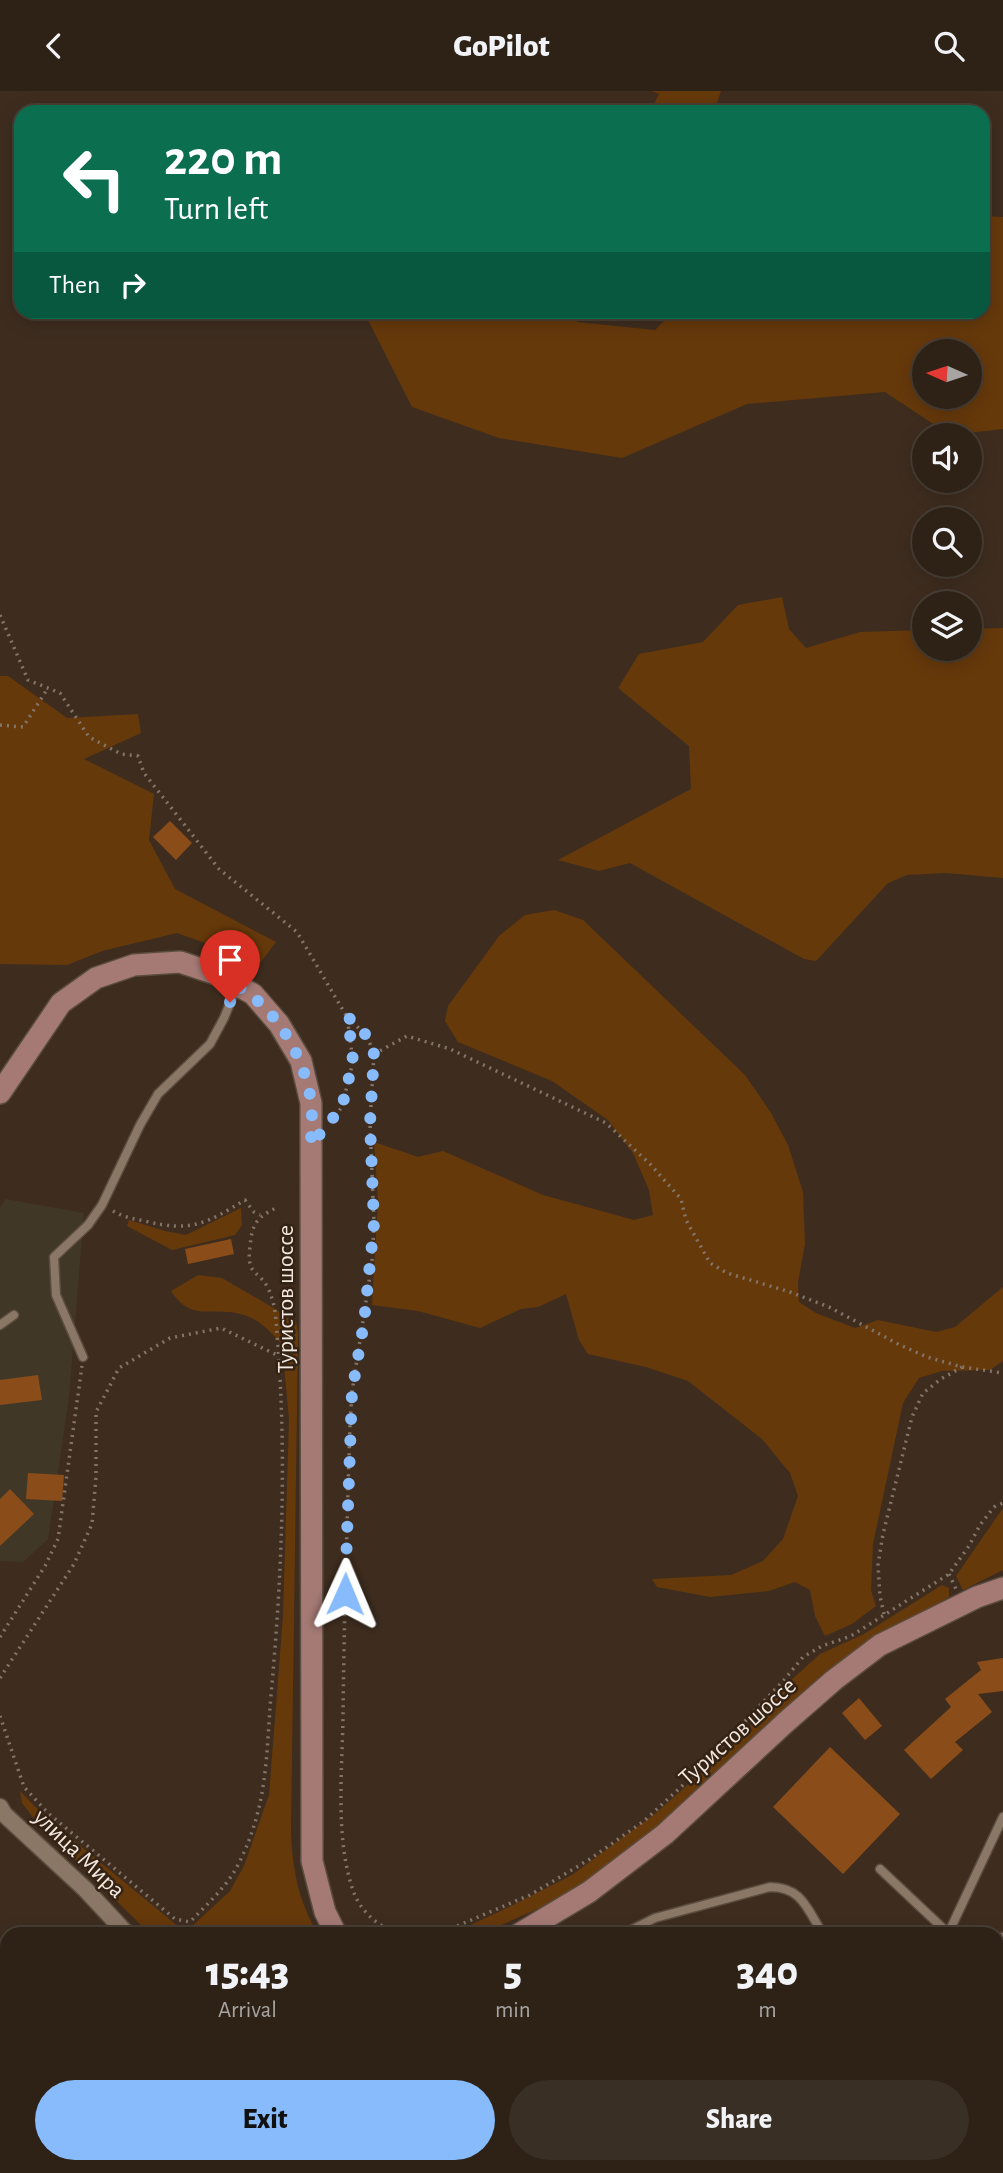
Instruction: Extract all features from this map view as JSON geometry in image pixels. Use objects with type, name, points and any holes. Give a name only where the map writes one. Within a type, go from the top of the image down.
[{"type":"main road","name":"Туристов шоссе","points":[[0,1093],[61,1003],[96,978],[134,964],[180,963],[216,974],[253,995],[279,1024],[301,1061],[311,1103],[312,1861],[325,1912],[333,1927]]},
{"type":"main road","name":"Туристов шоссе","points":[[531,1927],[589,1892],[666,1834],[805,1705],[880,1645],[977,1597],[1003,1588]]},
{"type":"street","name":"улица Мира","points":[[0,1807],[4,1814],[85,1889],[120,1927]]},
{"type":"lane","points":[[83,1357],[55,1294],[54,1257],[88,1225],[102,1205],[140,1125],[158,1094],[210,1044],[237,986]]},
{"type":"lane","points":[[0,1325],[14,1315]]},
{"type":"lane","points":[[952,1927],[1003,1817]]},
{"type":"lane","points":[[880,1869],[942,1927]]},
{"type":"lane","points":[[637,1927],[654,1918],[770,1887],[785,1887],[797,1895],[818,1927]]},
{"type":"path","points":[[0,615],[28,680],[60,693],[89,737],[121,754],[138,756],[144,773],[219,870],[297,932],[348,1017],[367,1036],[374,1054],[370,1123],[373,1249],[352,1392],[350,1425],[342,1806],[343,1842],[356,1898],[373,1919],[385,1927]]},
{"type":"path","points":[[0,725],[23,727],[48,688]]},
{"type":"path","points":[[311,1145],[342,1107],[353,1061],[348,1017]]},
{"type":"path","points":[[374,1054],[407,1036],[418,1039],[450,1049],[606,1123],[650,1164],[681,1199],[687,1220],[710,1263],[727,1273],[829,1307],[900,1345],[962,1367],[1003,1373]]},
{"type":"path","points":[[121,1216],[163,1226],[186,1227],[212,1220],[245,1200],[254,1212],[260,1215]]},
{"type":"path","points":[[0,1716],[24,1787],[48,1813],[175,1919],[190,1922],[219,1894],[240,1862],[259,1812],[266,1777],[278,1624],[283,1427],[275,1304],[266,1283],[254,1274],[249,1250],[252,1230],[260,1215],[278,1207]]},
{"type":"path","points":[[0,1678],[74,1564],[92,1524],[96,1478],[96,1412],[119,1368],[170,1338],[221,1328],[279,1356]]},
{"type":"path","points":[[0,1637],[45,1566],[58,1539],[83,1357]]},
{"type":"path","points":[[884,1614],[878,1565],[912,1417],[923,1392],[962,1367]]},
{"type":"path","points":[[455,1927],[530,1895],[590,1859],[633,1828],[694,1775],[803,1657],[822,1646],[851,1636],[949,1574],[994,1507],[1003,1503]]},
{"type":"shaded area","points":[[652,91],[721,91],[716,105],[654,105],[659,94]]},
{"type":"shaded area","points":[[990,216],[1003,217],[1003,429],[982,431],[982,423],[932,423],[885,392],[747,404],[622,458],[499,438],[412,407],[368,319],[577,319],[577,322],[655,330],[666,319],[990,319]]},
{"type":"shaded area","points":[[782,597],[789,629],[806,648],[860,632],[912,630],[912,661],[982,661],[982,629],[1003,628],[1003,878],[946,873],[907,875],[888,883],[816,961],[804,959],[630,863],[599,871],[558,860],[691,789],[689,746],[618,688],[639,654],[703,642],[738,605]]},
{"type":"shaded area","points":[[0,676],[8,676],[67,718],[138,714],[141,733],[84,759],[154,794],[149,840],[175,889],[276,942],[260,963],[177,933],[102,951],[67,965],[0,964]]},
{"type":"shaded area","points":[[554,910],[583,920],[745,1075],[771,1113],[788,1145],[803,1192],[805,1244],[798,1282],[799,1302],[816,1313],[855,1328],[878,1320],[936,1332],[955,1327],[1003,1287],[1003,1361],[990,1370],[942,1371],[919,1378],[903,1403],[873,1544],[871,1590],[876,1606],[852,1624],[825,1636],[815,1616],[810,1590],[795,1582],[769,1591],[710,1597],[657,1587],[652,1579],[731,1575],[763,1561],[783,1539],[798,1496],[790,1473],[762,1439],[688,1381],[646,1367],[588,1354],[579,1340],[566,1294],[538,1307],[521,1309],[480,1328],[418,1311],[372,1305],[378,1201],[374,1142],[418,1157],[443,1151],[543,1195],[634,1220],[653,1215],[649,1190],[633,1153],[608,1120],[552,1081],[458,1042],[445,1021],[448,1006],[499,936],[525,915]]},
{"type":"shaded area","points":[[6,1199],[84,1213],[69,1397],[48,1539],[23,1562],[0,1561],[0,1207]]},
{"type":"shaded area","points":[[241,1208],[242,1225],[235,1235],[172,1250],[127,1226],[129,1220],[186,1235]]},
{"type":"shaded area","points":[[198,1275],[222,1278],[296,1321],[298,1334],[291,1829],[297,1883],[314,1927],[191,1927],[230,1891],[244,1866],[269,1795],[283,1616],[289,1419],[282,1344],[249,1317],[237,1313],[196,1310],[179,1301],[171,1291]]},
{"type":"shaded area","points":[[1003,1508],[1003,1570],[963,1590],[956,1576]]},
{"type":"shaded area","points":[[942,1585],[949,1588],[949,1597],[885,1633],[811,1686],[711,1782],[621,1861],[551,1903],[497,1927],[466,1927],[572,1875],[656,1813],[736,1742],[789,1682],[820,1654],[864,1634]]},
{"type":"shaded area","points":[[20,1791],[45,1817],[179,1927],[143,1927],[36,1821],[22,1803]]},
{"type":"building","points":[[170,821],[192,843],[176,860],[153,837]]},
{"type":"building","points":[[231,1239],[234,1254],[188,1264],[185,1249]]},
{"type":"building","points":[[38,1375],[42,1400],[0,1405],[0,1380]]},
{"type":"building","points":[[28,1473],[64,1475],[62,1501],[26,1499]]},
{"type":"building","points":[[10,1489],[34,1514],[0,1546],[0,1499]]},
{"type":"building","points":[[1003,1658],[1003,1691],[978,1694],[992,1712],[955,1742],[963,1750],[931,1779],[904,1750],[951,1707],[945,1699],[981,1670],[977,1662]]},
{"type":"building","points":[[859,1698],[882,1726],[865,1740],[842,1713]]},
{"type":"building","points":[[830,1747],[900,1814],[843,1874],[773,1807]]},
{"type":"route","points":[[230,1002],[237,986],[253,995],[279,1024],[301,1061],[311,1103],[311,1145],[342,1107],[353,1061],[348,1017],[367,1036],[374,1054],[370,1123],[374,1224],[372,1262],[352,1392],[345,1594]]}]
